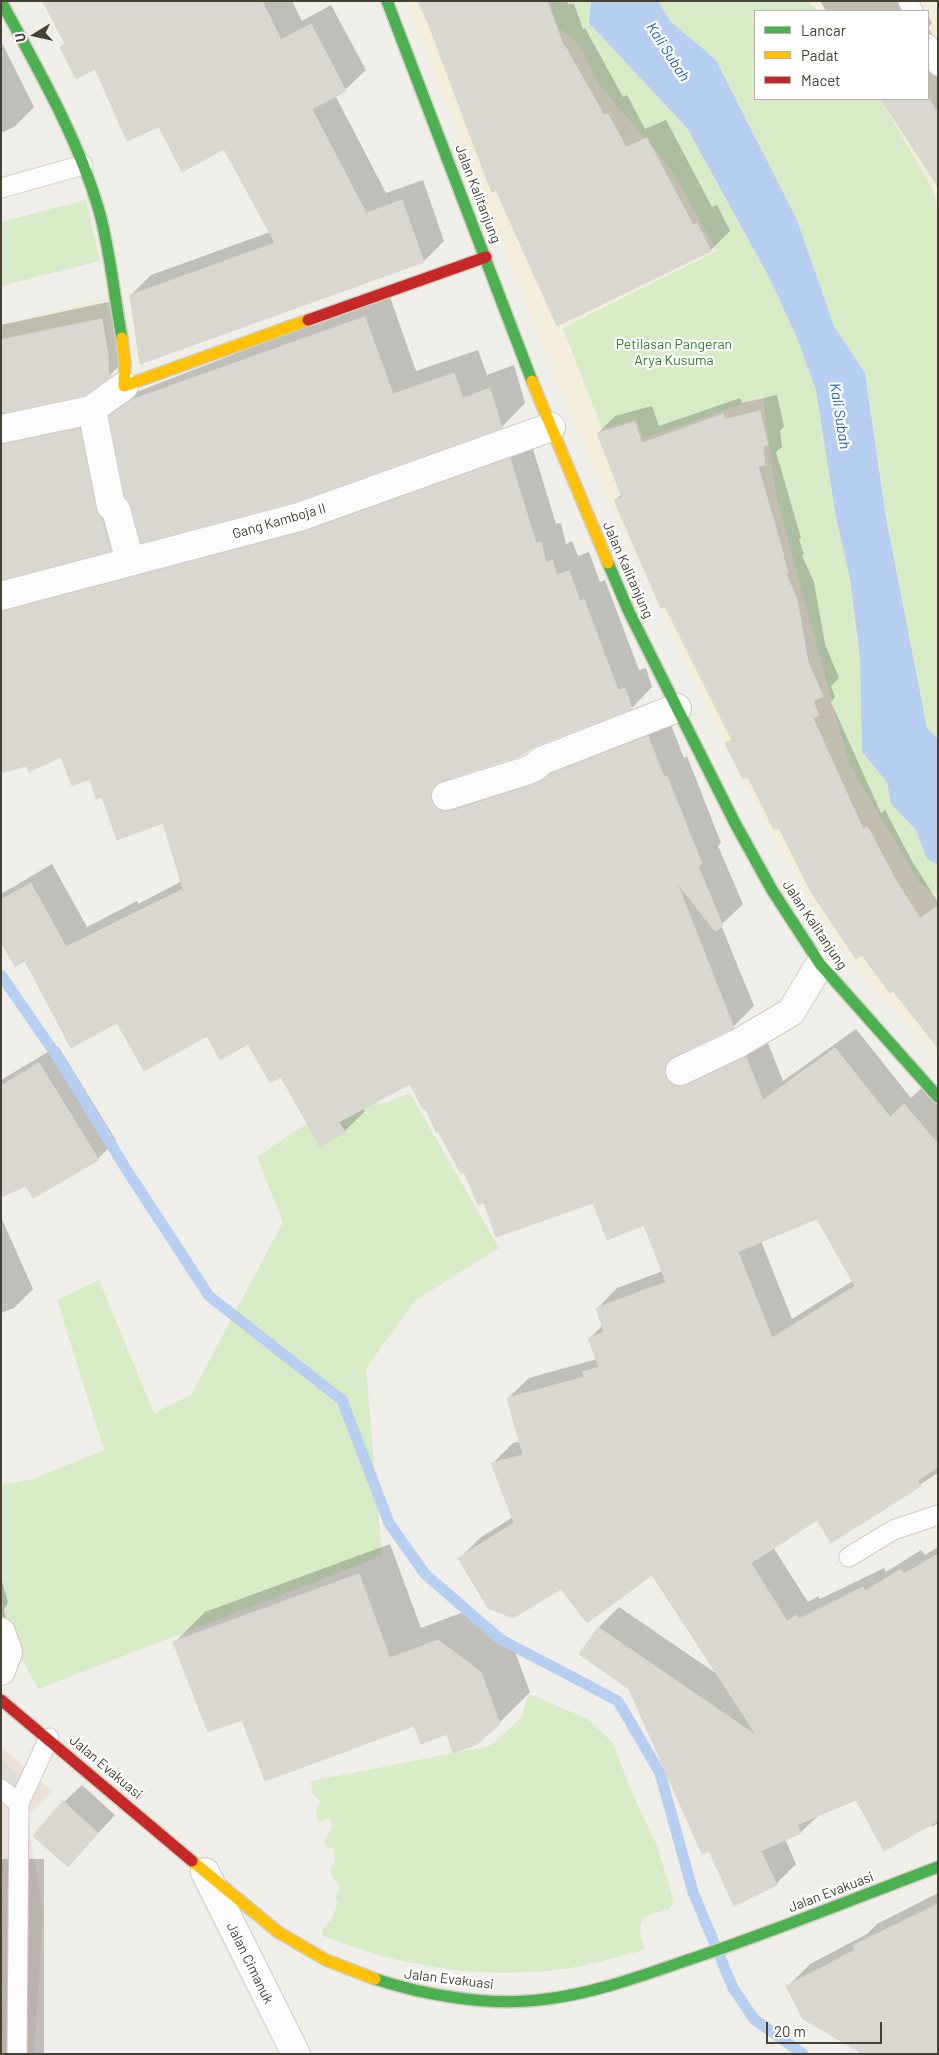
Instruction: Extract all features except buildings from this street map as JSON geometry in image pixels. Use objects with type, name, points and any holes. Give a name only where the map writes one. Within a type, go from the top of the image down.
[{"type":"street","points":[[1,1],[60,114],[83,164],[98,207],[109,252],[113,294],[127,366],[124,386]]},
{"type":"street","name":"Jalan Kalitanjung","points":[[387,1],[551,427],[626,603],[677,708],[736,825],[772,890],[820,964],[938,1097]]},
{"type":"street","points":[[1,429],[92,410],[124,386],[486,257]]},
{"type":"street","points":[[92,410],[111,506],[116,510],[130,561]]},
{"type":"street","name":"Gang Kamboja II","points":[[1,596],[298,517],[551,427]]},
{"type":"street","points":[[446,796],[526,771],[536,767],[541,761],[677,708]]},
{"type":"street","points":[[680,1071],[738,1044],[791,1012],[820,964]]},
{"type":"street","points":[[1,1632],[8,1652],[1,1672]]},
{"type":"street","name":"Jalan Evakuasi","points":[[1,1700],[49,1738],[205,1871],[231,1896],[277,1932],[311,1953],[373,1980],[424,1994],[486,2000],[539,2000],[592,1989],[758,1937],[938,1867]]},
{"type":"street","name":"Jalan Cimanuk","points":[[205,1871],[296,2054]]},
{"type":"lane","points":[[929,46],[938,66]]},
{"type":"lane","points":[[1,188],[83,164]]},
{"type":"lane","points":[[849,1557],[893,1530],[938,1515]]},
{"type":"lane","points":[[17,2054],[19,1803],[49,1738]]},
{"type":"lane","points":[[1,1789],[19,1803]]},
{"type":"shaded area","points":[[405,1],[549,1],[558,28],[580,45],[600,86],[669,166],[717,251],[563,328],[636,419],[644,438],[763,397],[776,495],[849,764],[919,882],[938,896],[938,1057],[862,975],[814,909],[743,784],[582,443]]},
{"type":"shaded area","points":[[807,1],[938,1],[938,206],[931,186],[881,100],[929,100],[929,10],[818,10]]},
{"type":"shaded area","points":[[105,298],[113,383],[91,397],[1,419],[1,325]]},
{"type":"shaded area","points":[[1,1747],[52,1791],[27,1816],[43,1913],[34,2054],[1,2054]]},
{"type":"shaded area","points":[[1,1760],[27,1782],[19,1793],[1,1778]]},
{"type":"green space","name":"Petilasan Pangeran Arya Kusuma","points":[[549,1],[591,1],[589,23],[687,128],[770,279],[797,338],[816,390],[836,518],[850,578],[860,658],[862,752],[887,782],[891,804],[916,830],[927,859],[938,865],[938,896],[919,882],[849,764],[776,495],[763,397],[644,438],[636,419],[602,429],[563,328],[717,251],[669,166],[600,86],[580,45],[558,28]]},
{"type":"green space","points":[[658,1],[807,1],[818,10],[754,10],[754,100],[881,100],[931,186],[938,206],[938,739],[927,728],[886,518],[865,373],[834,326],[797,220],[716,60],[670,21]]},
{"type":"green space","points":[[86,200],[100,261],[1,286],[1,222]]},
{"type":"green space","points":[[410,1093],[499,1248],[416,1300],[366,1368],[382,1556],[38,1689],[15,1647],[1,1609],[1,1485],[33,1479],[104,1450],[57,1300],[99,1280],[154,1413],[191,1395],[283,1222],[257,1157],[345,1097],[382,1104]]},
{"type":"green space","points":[[529,1694],[588,1719],[613,1743],[630,1788],[658,1848],[674,1902],[668,1910],[651,1914],[642,1921],[641,1932],[645,1950],[567,1969],[497,1973],[437,1968],[408,1962],[378,1955],[322,1935],[322,1930],[333,1917],[338,1901],[335,1898],[340,1886],[330,1872],[335,1861],[334,1849],[326,1846],[324,1842],[332,1826],[330,1819],[318,1822],[316,1809],[321,1802],[312,1793],[311,1781],[490,1746],[521,1718]]},
{"type":"water","name":"Kali Subah","points":[[591,1],[658,1],[670,21],[716,60],[797,220],[834,326],[865,373],[886,518],[927,728],[938,739],[938,865],[927,859],[916,830],[891,804],[887,782],[862,752],[860,658],[850,578],[836,518],[816,390],[797,338],[770,279],[687,128],[589,23]]},
{"type":"waterway","points":[[1,975],[61,1062],[126,1169],[209,1296],[342,1400],[389,1523],[425,1574],[500,1639],[618,1701],[660,1773],[693,1892],[733,1988],[754,2019],[803,2054]]},
{"type":"traffic: fast","points":[[1,1],[55,102],[79,153],[89,180],[106,238],[122,338]]},
{"type":"traffic: fast","points":[[387,1],[532,381]]},
{"type":"traffic: fast","points":[[608,563],[629,612],[677,708],[736,825],[772,890],[820,964],[938,1097]]},
{"type":"traffic: fast","points":[[375,1979],[414,1990],[456,1998],[498,2002],[557,1998],[629,1980],[714,1951],[938,1867]]},
{"type":"traffic: slow","points":[[122,338],[125,364],[124,386],[308,320]]},
{"type":"traffic: slow","points":[[532,381],[608,563]]},
{"type":"traffic: slow","points":[[192,1861],[278,1932],[326,1960],[375,1979]]},
{"type":"traffic: jam","points":[[308,320],[486,257]]},
{"type":"traffic: jam","points":[[1,1700],[192,1861]]}]
